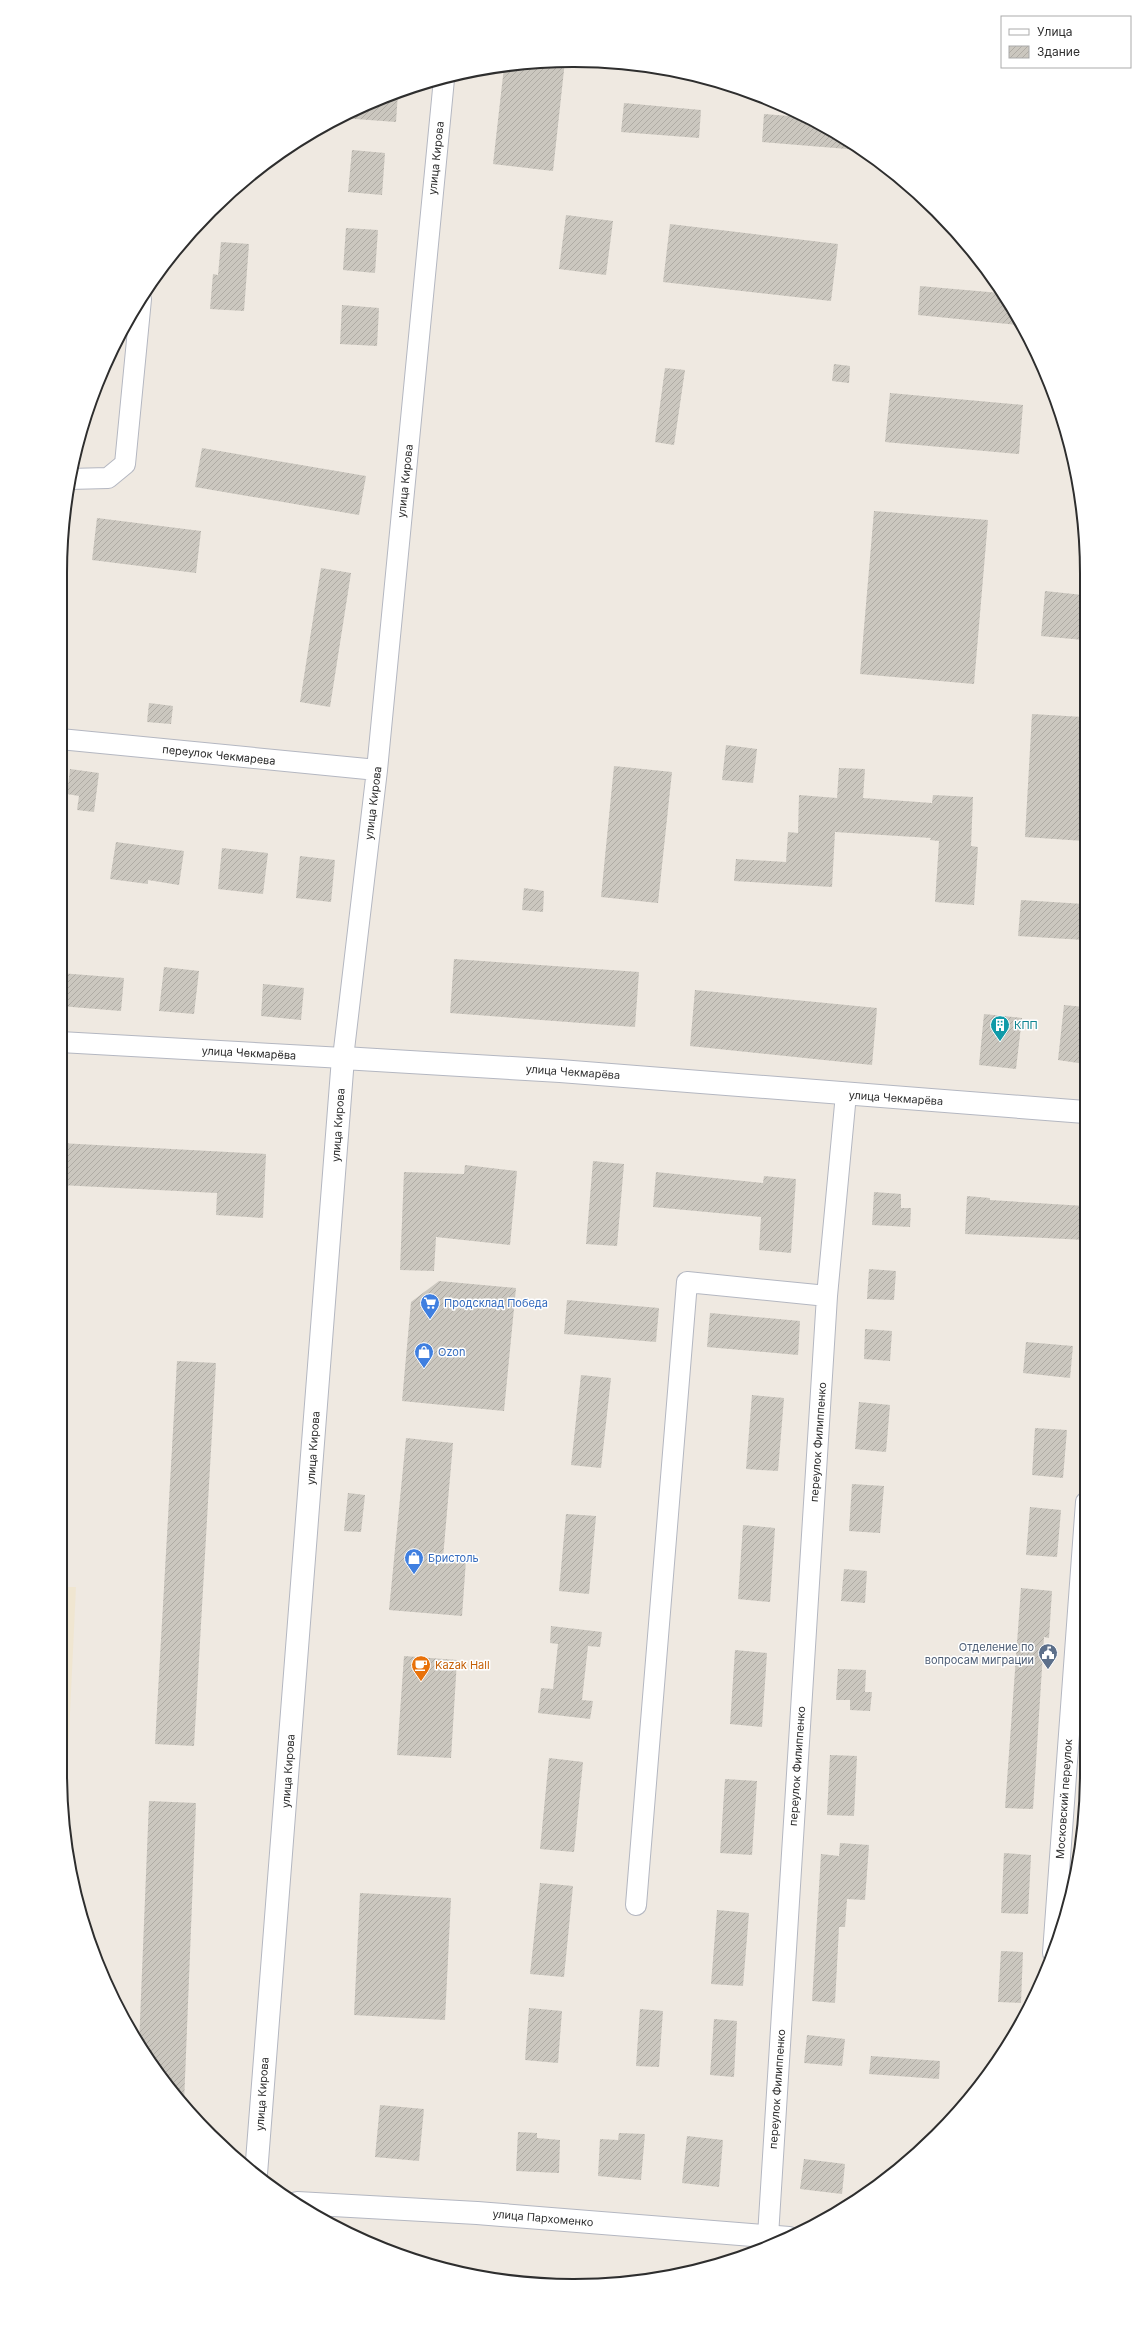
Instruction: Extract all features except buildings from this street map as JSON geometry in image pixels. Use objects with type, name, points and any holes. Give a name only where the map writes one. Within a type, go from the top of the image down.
[{"type":"street","name":"улица Кирова","points":[[257,2167],[343,1058],[377,770],[444,84]]},
{"type":"street","points":[[76,479],[108,478],[126,464],[140,312]]},
{"type":"street","name":"переулок Чекмарева","points":[[67,740],[377,770]]},
{"type":"street","name":"улица Чекмарёва","points":[[67,1042],[560,1071],[1080,1112]]},
{"type":"street","name":"переулок Филиппенко","points":[[768,2236],[827,1296],[846,1094]]},
{"type":"street","points":[[636,1905],[687,1282],[827,1296]]},
{"type":"street","name":"Московский переулок","points":[[1055,1930],[1080,1584]]},
{"type":"street","name":"улица Пархоменко","points":[[308,2204],[477,2212],[775,2237]]},
{"type":"shaded area","points":[[67,1587],[76,1587],[67,1774]]},
{"type":"place","name":"КПП","points":[[1000,1042]]},
{"type":"place","name":"Продсклад Победа","points":[[430,1320]]},
{"type":"place","name":"Ozon","points":[[424,1369]]},
{"type":"place","name":"Бристоль","points":[[414,1575]]},
{"type":"place","name":"Отделение по вопросам миграции","points":[[1048,1670]]},
{"type":"place","name":"Kazak Hall","points":[[421,1682]]}]
